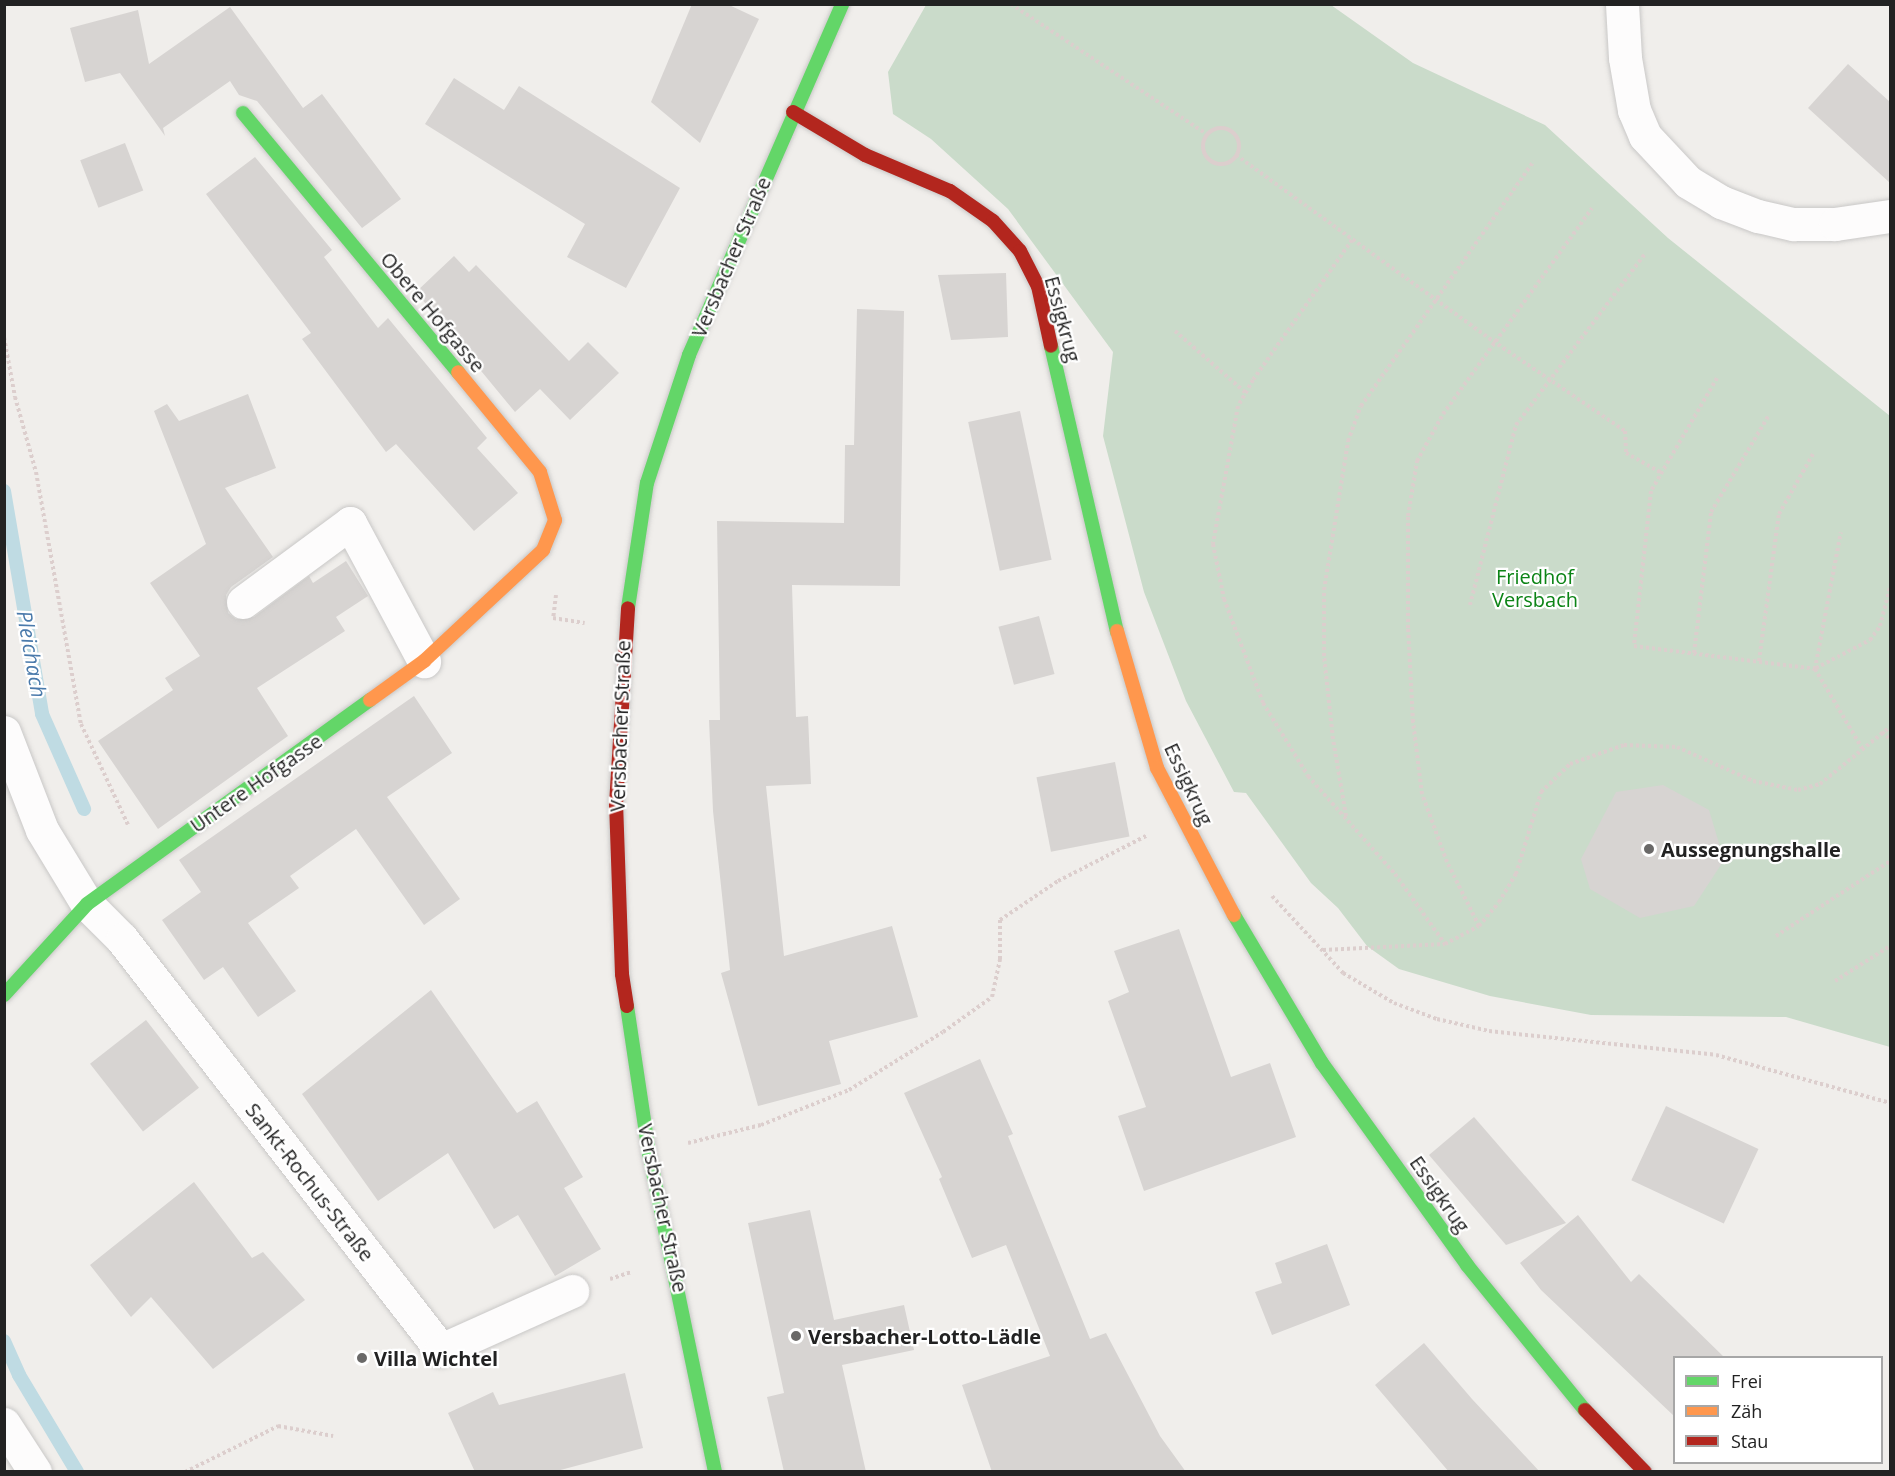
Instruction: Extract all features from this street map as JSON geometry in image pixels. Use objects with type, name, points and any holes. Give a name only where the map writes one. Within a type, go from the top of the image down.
[{"type":"street","points":[[1622,4],[1624,50],[1634,110],[1645,136],[1688,182],[1721,202],[1758,216],[1794,224],[1835,224],[1890,216]]},
{"type":"street","name":"Versbacher Straße","points":[[715,1472],[674,1258],[650,1153],[622,974],[616,806],[624,630],[647,483],[686,366],[837,6]]},
{"type":"street","name":"Essigkrug","points":[[793,112],[865,155],[950,191],[993,221],[1020,251],[1038,286],[1139,716],[1157,768],[1283,1005],[1467,1265],[1566,1390],[1628,1458],[1645,1472]]},
{"type":"street","name":"Obere Hofgasse","points":[[243,113],[540,472],[555,520],[543,550]]},
{"type":"street","points":[[243,602],[350,523],[424,661]]},
{"type":"street","name":"Untere Hofgasse","points":[[4,995],[87,904],[145,860],[332,731],[424,661],[543,550]]},
{"type":"street","points":[[4,732],[42,830],[87,904]]},
{"type":"street","name":"Sankt-Rochus-Straße","points":[[87,904],[122,939],[441,1350],[572,1291]]},
{"type":"street","points":[[4,1424],[35,1472]]},
{"type":"path","points":[[1011,4],[1207,134]]},
{"type":"path","points":[[1207,134],[1223,127],[1233,132],[1238,143],[1236,155]]},
{"type":"path","points":[[1207,134],[1203,150],[1209,160],[1220,164],[1236,155]]},
{"type":"path","points":[[1236,155],[1548,380],[1626,430],[1626,453],[1662,473]]},
{"type":"path","points":[[1346,816],[1333,739],[1324,656],[1324,590],[1337,493],[1348,441],[1361,406],[1434,299],[1534,161]]},
{"type":"path","points":[[1479,926],[1447,862],[1422,794],[1409,663],[1407,516],[1417,461],[1443,414],[1493,341],[1592,208]]},
{"type":"path","points":[[1352,240],[1245,393],[1230,443],[1213,544],[1224,598],[1263,703],[1308,776],[1395,873],[1445,944]]},
{"type":"path","points":[[1470,605],[1516,424],[1646,254]]},
{"type":"path","points":[[1175,331],[1245,393]]},
{"type":"path","points":[[4,337],[15,397],[36,472],[81,724],[145,860]]},
{"type":"path","points":[[1717,378],[1651,491],[1634,646],[1815,669],[1870,640],[1880,626],[1890,587]]},
{"type":"path","points":[[1694,653],[1711,512],[1769,415]]},
{"type":"path","points":[[1759,661],[1779,514],[1814,454]]},
{"type":"path","points":[[1841,532],[1815,669],[1862,748]]},
{"type":"path","points":[[543,550],[560,559],[553,618],[624,630]]},
{"type":"path","points":[[1322,950],[1445,944],[1479,926],[1499,902],[1516,874],[1541,792],[1570,764],[1624,745],[1677,747],[1753,781],[1798,789],[1820,784],[1890,727]]},
{"type":"path","points":[[1882,732],[1890,739]]},
{"type":"path","points":[[650,1153],[761,1125],[849,1090],[943,1032],[992,997],[1000,959],[1000,920],[1058,881],[1184,819]]},
{"type":"path","points":[[1776,936],[1890,861]]},
{"type":"path","points":[[1215,880],[1262,886],[1343,973],[1394,1003],[1437,1019],[1489,1031],[1716,1055],[1890,1103]]},
{"type":"path","points":[[1835,981],[1890,946]]},
{"type":"path","points":[[572,1291],[674,1258]]},
{"type":"path","points":[[185,1472],[278,1426],[333,1436]]},
{"type":"green space","name":"Friedhof Versbach","points":[[926,5],[1331,5],[1413,63],[1545,125],[1668,238],[1890,416],[1890,1047],[1786,1017],[1591,1015],[1490,996],[1399,969],[1367,946],[1338,908],[1311,883],[1246,793],[1234,792],[1186,701],[1144,592],[1103,436],[1113,352],[1008,209],[931,139],[893,114],[888,72]]},
{"type":"building","points":[[692,4],[727,4],[759,19],[700,143],[651,102]]},
{"type":"building","points":[[230,7],[303,108],[322,94],[401,199],[362,228],[257,101],[239,95],[230,81],[163,128],[165,136],[120,73],[85,82],[70,28],[138,10],[149,64]]},
{"type":"building","points":[[1848,64],[1890,102],[1890,183],[1808,108]]},
{"type":"building","points":[[454,78],[504,110],[519,86],[680,188],[626,288],[567,257],[585,224],[425,124]]},
{"type":"building","points":[[125,143],[143,191],[98,208],[80,160]]},
{"type":"building","points":[[255,157],[332,250],[324,257],[378,328],[388,318],[487,438],[477,448],[518,493],[474,531],[396,444],[386,452],[302,339],[311,333],[206,194]]},
{"type":"building","points":[[454,256],[469,272],[476,265],[569,361],[588,342],[619,373],[570,420],[540,389],[515,412],[416,292]]},
{"type":"building","points":[[1006,273],[1008,337],[951,340],[938,275]]},
{"type":"building","points":[[857,309],[904,311],[900,586],[792,585],[796,717],[808,716],[811,784],[766,786],[784,956],[892,926],[918,1017],[829,1041],[841,1084],[758,1106],[721,973],[730,970],[713,811],[709,720],[720,720],[717,521],[844,523],[845,445],[854,445]]},
{"type":"building","points":[[248,394],[276,468],[225,488],[273,557],[231,587],[226,595],[228,613],[236,619],[254,617],[309,576],[313,583],[346,561],[368,596],[336,617],[345,631],[257,688],[288,736],[158,829],[98,741],[173,690],[165,678],[200,656],[150,583],[206,544],[154,411],[167,404],[179,421]]},
{"type":"building","points":[[1020,411],[1052,560],[1000,571],[968,422]]},
{"type":"building","points":[[1039,616],[1055,674],[1014,685],[998,627]]},
{"type":"building","points":[[414,696],[452,753],[387,797],[460,899],[424,925],[356,829],[290,876],[299,888],[248,923],[296,991],[258,1017],[223,967],[204,980],[162,920],[201,892],[179,860]]},
{"type":"building","points":[[1115,762],[1130,837],[1051,852],[1036,777]]},
{"type":"building","name":"Aussegnungshalle","points":[[1663,785],[1709,810],[1724,860],[1694,906],[1640,918],[1590,889],[1581,859],[1616,792]]},
{"type":"building","points":[[1179,929],[1231,1077],[1270,1063],[1296,1137],[1144,1191],[1118,1116],[1146,1107],[1108,1001],[1129,992],[1114,951]]},
{"type":"building","points":[[431,990],[517,1113],[537,1101],[583,1177],[564,1188],[601,1249],[555,1276],[518,1215],[494,1229],[448,1153],[378,1201],[302,1094]]},
{"type":"building","points":[[146,1020],[199,1088],[143,1131],[90,1064]]},
{"type":"building","points":[[980,1059],[1013,1134],[1008,1136],[1090,1339],[1106,1333],[1160,1436],[1186,1472],[992,1472],[962,1385],[1050,1356],[1006,1245],[972,1258],[939,1179],[942,1177],[904,1093]]},
{"type":"building","points":[[1666,1106],[1758,1149],[1724,1223],[1631,1180]]},
{"type":"building","points":[[1474,1117],[1566,1223],[1506,1245],[1429,1155]]},
{"type":"building","name":"Villa Wichtel","points":[[194,1182],[252,1258],[263,1252],[305,1300],[213,1369],[151,1297],[131,1317],[90,1265]]},
{"type":"building","points":[[810,1210],[834,1320],[904,1305],[914,1350],[842,1365],[866,1472],[784,1472],[767,1397],[784,1393],[748,1223]]},
{"type":"building","points":[[1578,1215],[1631,1282],[1639,1274],[1723,1356],[1673,1356],[1673,1415],[1541,1290],[1520,1263]]},
{"type":"building","points":[[1327,1244],[1350,1305],[1272,1335],[1255,1292],[1282,1283],[1275,1263]]},
{"type":"building","points":[[1424,1343],[1540,1472],[1449,1472],[1375,1385]]},
{"type":"building","points":[[625,1373],[643,1448],[553,1472],[475,1472],[448,1413],[493,1392],[499,1405]]},
{"type":"waterway","name":"Pleichach","points":[[4,491],[42,714],[84,809]]},
{"type":"waterway","name":"Pleichach","points":[[4,1341],[19,1375],[77,1472]]},
{"type":"traffic: fast","points":[[628,608],[647,483],[689,355],[842,4]]},
{"type":"traffic: fast","points":[[243,113],[458,372]]},
{"type":"traffic: fast","points":[[1051,346],[1117,631]]},
{"type":"traffic: fast","points":[[4,995],[87,904],[370,700]]},
{"type":"traffic: fast","points":[[1234,915],[1322,1063],[1467,1265],[1585,1410]]},
{"type":"traffic: fast","points":[[627,1006],[649,1153],[715,1472]]},
{"type":"traffic: slow","points":[[370,700],[424,661],[543,550],[555,520],[540,472],[458,372]]},
{"type":"traffic: slow","points":[[1117,631],[1157,768],[1234,915]]},
{"type":"traffic: jam","points":[[793,112],[865,155],[950,191],[993,221],[1020,251],[1038,286],[1051,346]]},
{"type":"traffic: jam","points":[[627,1006],[622,974],[616,805],[628,608]]},
{"type":"traffic: jam","points":[[1585,1410],[1645,1472]]},
{"type":"place","name":"Aussegnungshalle","points":[[1649,849]]},
{"type":"place","name":"Versbacher-Lotto-Lädle","points":[[796,1336]]},
{"type":"place","name":"Villa Wichtel","points":[[362,1358]]}]
